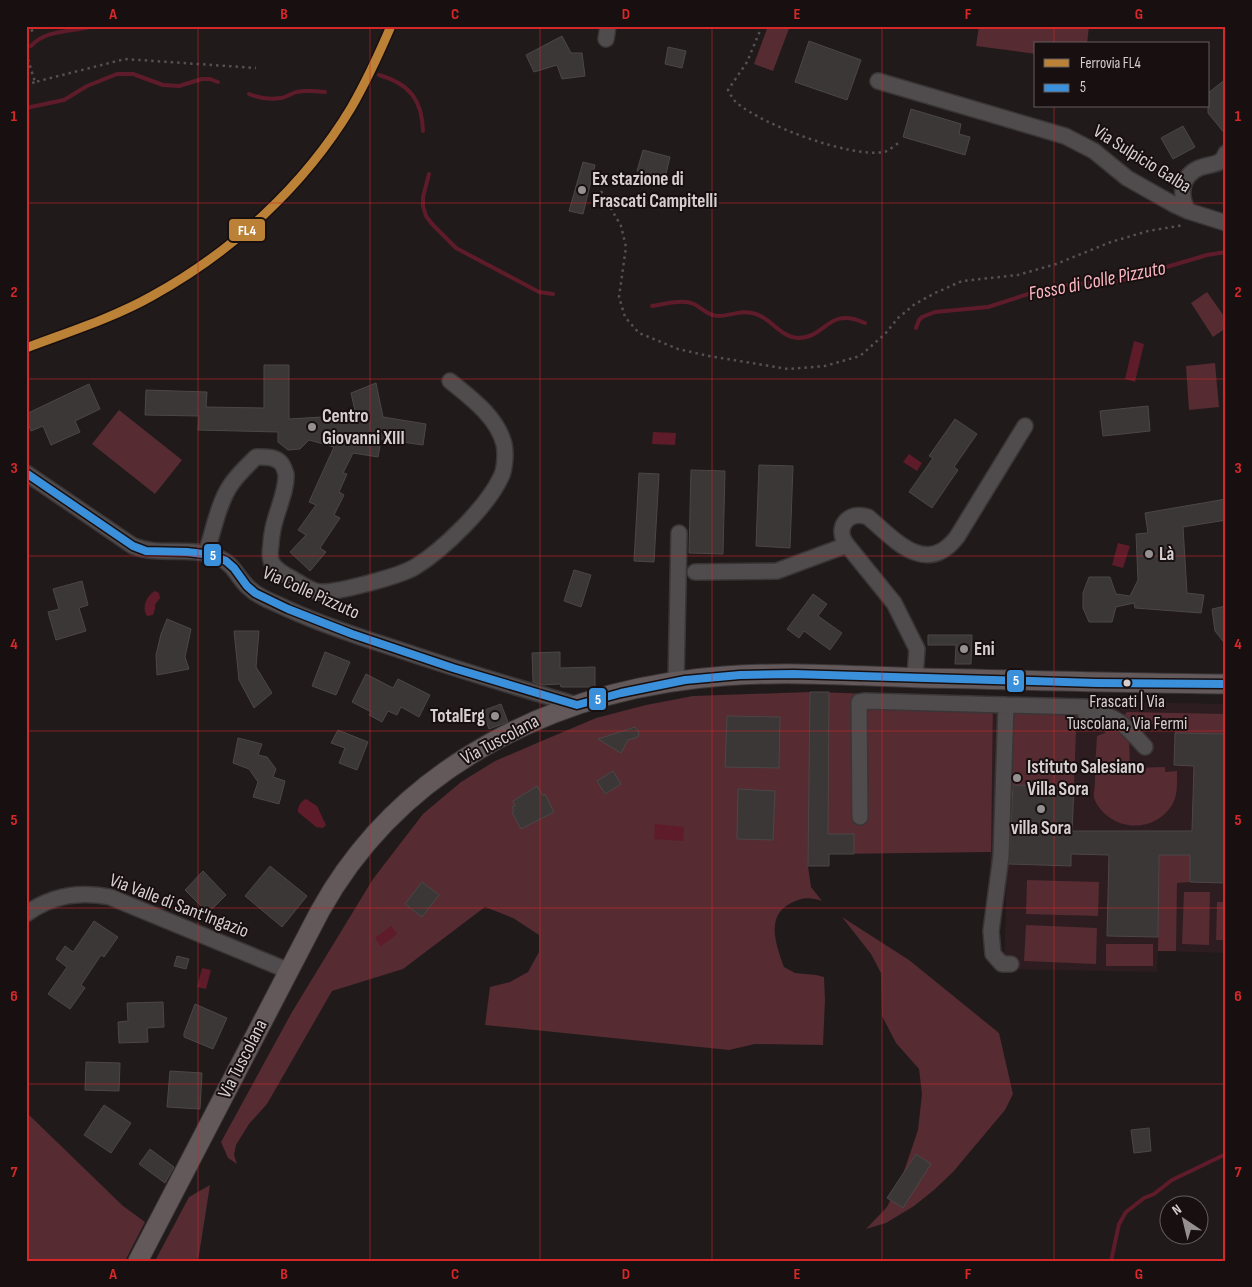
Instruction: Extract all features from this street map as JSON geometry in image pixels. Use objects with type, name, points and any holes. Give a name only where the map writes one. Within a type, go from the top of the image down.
[{"type":"main road","name":"Via Tuscolana","points":[[138,1261],[329,895],[359,851],[379,828],[406,801],[477,745],[541,715],[622,693],[676,682],[723,676],[775,674],[916,677],[947,673],[1226,684]]},
{"type":"street","name":"Via Sulpicio Galba","points":[[878,81],[1065,136],[1094,151],[1135,183],[1188,218],[1226,223]]},
{"type":"street","points":[[1188,218],[1182,194],[1183,185],[1187,177],[1194,170],[1202,166],[1217,164],[1221,161],[1226,146]]},
{"type":"street","points":[[206,553],[218,514],[229,487],[256,457],[270,457],[281,463],[286,473],[272,529],[270,559],[281,572],[309,589],[321,592],[395,575],[414,568],[451,539],[484,502],[502,476],[505,459],[504,444],[498,430],[485,411],[450,381]]},
{"type":"street","points":[[916,677],[917,649],[894,603],[847,545],[842,535],[844,524],[852,517],[868,517],[912,552],[929,555],[940,553],[950,546],[957,537],[1025,426]]},
{"type":"street","name":"Via Colle Pizzuto","points":[[26,473],[133,546],[146,551],[206,553],[226,561],[251,590],[283,607],[352,634],[459,670],[577,705]]},
{"type":"street","points":[[676,682],[679,533]]},
{"type":"street","points":[[695,572],[777,571],[847,545]]},
{"type":"street","points":[[860,817],[859,702],[1006,705],[1103,713],[1131,732],[1145,747]]},
{"type":"street","points":[[1006,705],[1000,856],[991,931],[993,954],[1002,964],[1011,964]]},
{"type":"street","name":"Via Valle di Sant'Ingazio","points":[[26,914],[42,904],[65,896],[86,893],[110,896],[289,971]]},
{"type":"path","points":[[26,36],[27,33],[41,26]]},
{"type":"path","points":[[762,26],[747,62],[728,90],[735,102],[758,117],[791,132],[852,151],[885,152],[900,142]]},
{"type":"path","points":[[26,52],[35,82]]},
{"type":"path","points":[[26,85],[125,59],[256,68]]},
{"type":"path","points":[[601,191],[621,226],[626,247],[619,297],[625,318],[639,333],[678,349],[708,356],[788,369],[825,366],[860,356],[885,334],[898,318],[915,304],[962,281],[1018,275],[1056,264],[1111,242],[1188,218]]},
{"type":"shaded area","points":[[768,26],[790,26],[773,71],[754,64]]},
{"type":"shaded area","points":[[979,26],[1089,26],[1087,42],[1034,42],[1034,54],[976,46]]},
{"type":"shaded area","points":[[1207,292],[1226,319],[1226,328],[1213,337],[1191,303]]},
{"type":"shaded area","points":[[1134,341],[1144,344],[1135,382],[1125,379]]},
{"type":"shaded area","points":[[1215,363],[1219,407],[1189,410],[1186,366]]},
{"type":"shaded area","points":[[119,410],[182,460],[155,494],[92,444]]},
{"type":"shaded area","points":[[653,432],[676,433],[675,445],[652,444]]},
{"type":"shaded area","points":[[909,454],[922,463],[917,471],[903,462]]},
{"type":"shaded area","points":[[1118,543],[1130,546],[1123,568],[1112,565]]},
{"type":"shaded area","points":[[155,591],[159,593],[160,598],[155,605],[153,615],[147,616],[145,613],[146,602]]},
{"type":"shaded area","points":[[810,692],[993,698],[991,852],[829,854],[808,866],[811,887],[822,901],[810,898],[802,899],[791,903],[778,915],[775,923],[776,941],[784,967],[795,973],[824,977],[823,1045],[755,1044],[729,1050],[485,1025],[490,987],[510,982],[528,972],[539,952],[539,935],[513,918],[485,907],[403,969],[332,991],[267,1104],[249,1124],[236,1145],[234,1155],[237,1164],[228,1158],[221,1142],[292,1012],[373,879],[423,814],[461,782],[495,761],[596,718],[646,705],[693,696]]},
{"type":"shaded area","name":"Istituto Salesiano Villa Sora","points":[[829,692],[1077,701],[1226,704],[1226,953],[1158,951],[1157,972],[1004,969],[1007,864],[990,863],[990,852],[829,854]]},
{"type":"shaded area","points":[[1014,698],[1077,701],[1074,787],[1010,785]]},
{"type":"shaded area","points":[[1127,712],[1226,714],[1226,734],[1175,733],[1174,725],[1125,723],[1122,717]]},
{"type":"shaded area","points":[[1107,725],[1114,725],[1129,738],[1130,768],[1165,767],[1165,772],[1177,771],[1177,789],[1174,801],[1166,813],[1158,819],[1140,825],[1122,824],[1105,814],[1096,802],[1094,795],[1097,736],[1105,733]]},
{"type":"shaded area","points":[[306,799],[317,806],[326,825],[323,828],[316,827],[298,812],[300,804]]},
{"type":"shaded area","points":[[655,824],[684,827],[683,841],[654,839]]},
{"type":"shaded area","points":[[1159,855],[1190,855],[1190,882],[1177,883],[1176,951],[1158,951]]},
{"type":"shaded area","points":[[1027,880],[1099,882],[1098,916],[1026,914]]},
{"type":"shaded area","points":[[1184,892],[1210,892],[1209,945],[1182,944]]},
{"type":"shaded area","points":[[1217,902],[1226,902],[1226,940],[1216,940]]},
{"type":"shaded area","points":[[842,917],[909,960],[999,1033],[1013,1094],[1005,1110],[953,1172],[934,1190],[914,1206],[886,1223],[866,1229],[887,1207],[903,1174],[918,1130],[922,1094],[919,1069],[896,1043],[882,1016],[881,973],[871,954]]},
{"type":"shaded area","points":[[1026,925],[1097,928],[1096,964],[1024,961]]},
{"type":"shaded area","points":[[391,926],[397,934],[381,946],[375,938]]},
{"type":"shaded area","points":[[1106,944],[1153,944],[1153,966],[1106,966]]},
{"type":"shaded area","points":[[202,968],[211,970],[206,989],[197,987]]},
{"type":"shaded area","points":[[26,1112],[123,1206],[145,1222],[125,1261],[26,1261]]},
{"type":"shaded area","points":[[210,1185],[198,1261],[155,1261],[189,1197]]},
{"type":"building","points":[[562,36],[571,53],[582,53],[585,76],[562,79],[557,65],[534,72],[526,55]]},
{"type":"building","points":[[809,41],[861,60],[847,100],[795,82]]},
{"type":"building","points":[[668,47],[686,51],[682,68],[665,64]]},
{"type":"building","points":[[1226,79],[1226,135],[1208,113],[1208,108],[1210,108],[1210,91]]},
{"type":"building","points":[[911,109],[961,124],[959,134],[970,137],[965,155],[903,137]]},
{"type":"building","points":[[1183,126],[1195,147],[1173,159],[1161,138]]},
{"type":"building","points":[[643,150],[670,157],[665,178],[637,171]]},
{"type":"building","name":"Ex stazione di Frascati Campitelli","points":[[583,162],[595,165],[583,214],[569,211]]},
{"type":"building","name":"Centro Giovanni XIII","points":[[264,365],[289,365],[289,419],[356,415],[351,393],[376,383],[383,417],[426,424],[423,445],[381,439],[378,457],[353,453],[343,473],[347,474],[339,492],[344,495],[334,515],[340,518],[320,548],[326,552],[310,571],[290,552],[306,535],[298,530],[316,505],[309,502],[334,447],[309,440],[300,449],[288,450],[278,442],[278,432],[198,430],[199,416],[145,415],[146,390],[207,392],[206,407],[264,408]]},
{"type":"building","points":[[89,384],[100,409],[75,421],[80,432],[51,445],[43,426],[31,431],[26,420],[26,414]]},
{"type":"building","points":[[1148,406],[1150,431],[1103,436],[1100,411]]},
{"type":"building","points":[[955,419],[977,434],[954,467],[958,470],[932,508],[909,492],[933,458],[929,456]]},
{"type":"building","points":[[759,465],[793,466],[790,548],[756,546]]},
{"type":"building","points":[[691,470],[725,471],[723,554],[689,553]]},
{"type":"building","points":[[639,473],[659,474],[654,562],[634,561]]},
{"type":"building","points":[[1226,499],[1226,520],[1183,527],[1187,593],[1204,595],[1201,613],[1135,608],[1134,603],[1116,607],[1112,622],[1089,622],[1083,608],[1083,593],[1089,577],[1110,577],[1116,594],[1130,596],[1138,580],[1136,534],[1148,533],[1145,513]]},
{"type":"building","points":[[574,570],[591,575],[581,607],[564,601]]},
{"type":"building","points":[[82,581],[88,605],[79,608],[86,631],[56,640],[48,612],[59,609],[53,589]]},
{"type":"building","points":[[813,594],[827,604],[818,616],[842,633],[830,650],[804,631],[799,638],[787,629]]},
{"type":"building","points":[[1226,606],[1226,645],[1215,631],[1212,609]]},
{"type":"building","points":[[167,619],[191,629],[185,657],[189,669],[157,675],[156,655]]},
{"type":"building","points":[[234,631],[259,631],[256,667],[272,693],[254,708],[239,680]]},
{"type":"building","name":"Eni","points":[[928,635],[972,635],[971,664],[955,664],[956,645],[928,645]]},
{"type":"building","points":[[325,652],[350,662],[336,695],[312,686]]},
{"type":"building","points":[[560,652],[560,668],[595,667],[595,687],[561,687],[560,684],[542,685],[533,682],[532,653]]},
{"type":"building","points":[[366,674],[393,688],[398,679],[430,695],[419,717],[401,707],[397,715],[388,711],[382,722],[369,715],[371,712],[352,702]]},
{"type":"building","points":[[810,692],[829,692],[828,834],[854,834],[854,854],[829,854],[829,866],[808,866]]},
{"type":"building","name":"TotalErg","points":[[501,704],[508,722],[489,729],[482,711]]},
{"type":"building","points":[[727,716],[780,717],[779,768],[725,767]]},
{"type":"building","points":[[635,727],[639,732],[638,737],[628,740],[621,753],[598,739]]},
{"type":"building","points":[[338,730],[368,742],[357,770],[339,763],[345,748],[331,743]]},
{"type":"building","points":[[1175,733],[1226,734],[1226,883],[1190,882],[1190,855],[1159,855],[1158,937],[1107,936],[1109,855],[1071,854],[1071,866],[1009,864],[1013,785],[1074,787],[1072,831],[1192,831],[1194,766],[1174,765]]},
{"type":"building","points":[[238,738],[262,744],[258,755],[267,757],[276,769],[273,777],[285,781],[279,804],[253,797],[258,782],[249,769],[233,763]]},
{"type":"building","points":[[613,771],[621,784],[605,794],[597,781]]},
{"type":"building","points":[[537,786],[543,796],[545,794],[554,812],[521,829],[512,812],[514,811],[512,807],[515,806],[513,801]]},
{"type":"building","points":[[738,789],[775,791],[773,840],[737,839]]},
{"type":"building","points":[[270,866],[307,896],[282,927],[245,896]]},
{"type":"building","points":[[203,871],[226,895],[208,913],[185,890]]},
{"type":"building","points":[[422,882],[439,895],[422,917],[405,904]]},
{"type":"building","points":[[94,921],[118,937],[104,957],[101,955],[81,985],[85,988],[70,1009],[48,994],[67,967],[56,959],[65,946],[73,952]]},
{"type":"building","points":[[177,956],[189,959],[186,969],[174,966]]},
{"type":"building","points":[[163,1002],[164,1027],[147,1028],[148,1042],[119,1043],[118,1022],[128,1021],[127,1003]]},
{"type":"building","points":[[195,1004],[227,1018],[213,1049],[184,1037]]},
{"type":"building","points":[[86,1062],[120,1063],[119,1091],[85,1090]]},
{"type":"building","points":[[170,1071],[202,1073],[200,1109],[167,1107]]},
{"type":"building","points":[[104,1105],[131,1123],[111,1153],[84,1135]]},
{"type":"building","points":[[1149,1128],[1151,1151],[1134,1153],[1131,1130]]},
{"type":"building","points":[[150,1149],[174,1167],[165,1183],[139,1164]]},
{"type":"building","points":[[916,1154],[931,1164],[903,1208],[887,1198]]},
{"type":"waterway","points":[[31,46],[52,34],[93,26]]},
{"type":"waterway","name":"Fosso di Colle Pizzuto","points":[[26,108],[64,100],[87,86],[117,74],[133,74],[163,85],[179,86],[202,79],[218,82]]},
{"type":"waterway","name":"Fosso di Colle Pizzuto","points":[[379,75],[399,83],[412,95],[420,110],[423,131]]},
{"type":"waterway","name":"Fosso di Colle Pizzuto","points":[[249,94],[273,99],[283,98],[300,91],[325,92]]},
{"type":"waterway","name":"Fosso di Colle Pizzuto","points":[[429,174],[423,197],[426,216],[456,248],[539,292],[553,294]]},
{"type":"waterway","name":"Fosso di Colle Pizzuto","points":[[916,328],[922,317],[935,312],[988,307],[1053,286],[1119,281],[1207,255],[1226,252]]},
{"type":"waterway","name":"Fosso di Colle Pizzuto","points":[[652,306],[684,302],[694,304],[714,316],[741,312],[756,314],[762,316],[786,335],[798,338],[808,337],[835,320],[843,318],[865,323]]},
{"type":"waterway","points":[[1111,1261],[1119,1224],[1126,1212],[1172,1180],[1226,1154]]},
{"type":"rail line","name":"FL4","points":[[26,348],[106,318],[137,304],[182,278],[238,238],[288,190],[332,137],[362,88],[391,26]]},
{"type":"transit line","name":"5","points":[[26,473],[133,546],[146,551],[212,555],[226,561],[234,568],[247,586],[255,593],[288,609],[352,634],[453,668],[577,705],[621,693],[685,680],[740,675],[793,674],[1097,683],[1226,684]]},
{"type":"place","name":"Ex stazione di Frascati Campitelli","points":[[582,190]]},
{"type":"place","name":"Centro Giovanni XIII","points":[[312,427]]},
{"type":"place","name":"Là","points":[[1149,554]]},
{"type":"place","name":"Eni","points":[[964,649]]},
{"type":"place","name":"Frascati | Via Tuscolana, Via Fermi","points":[[1127,683]]},
{"type":"place","name":"TotalErg","points":[[495,716]]},
{"type":"place","name":"Istituto Salesiano Villa Sora","points":[[1017,778]]},
{"type":"place","name":"villa Sora","points":[[1041,809]]}]
